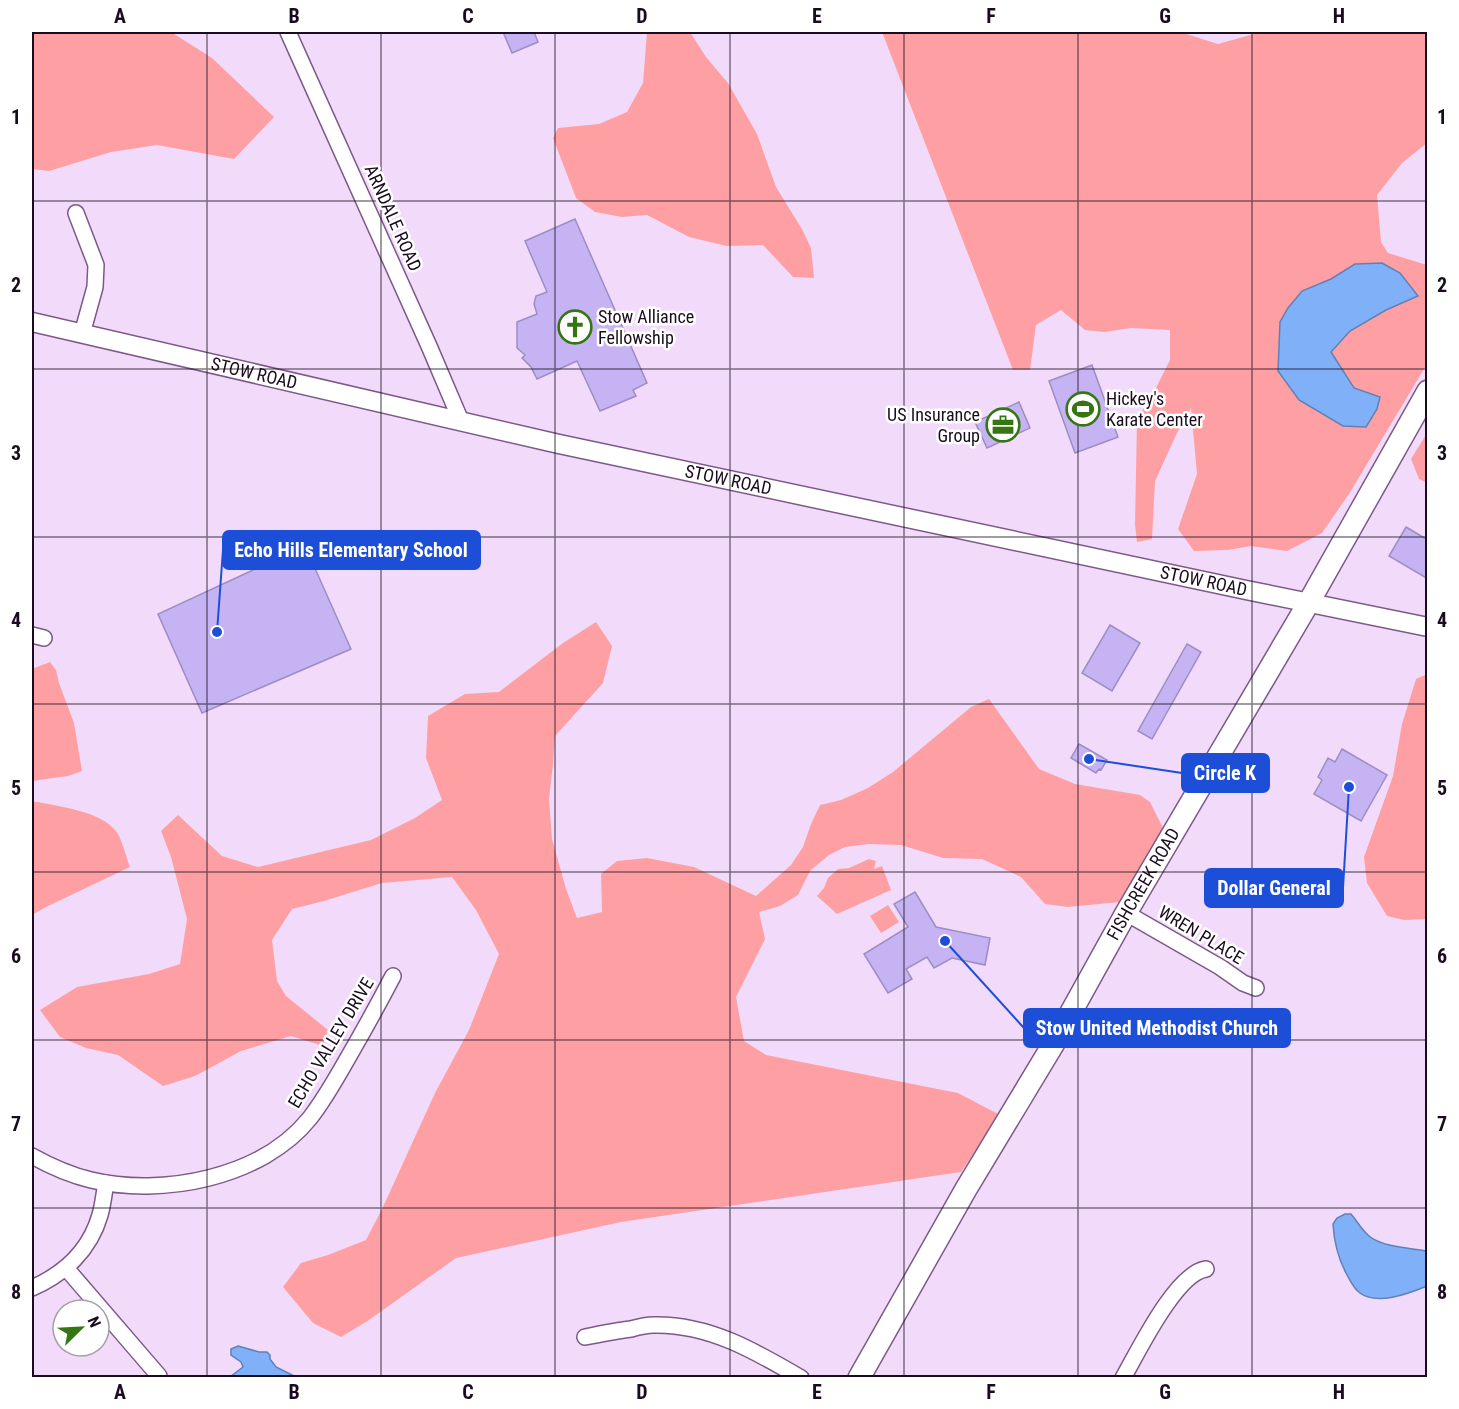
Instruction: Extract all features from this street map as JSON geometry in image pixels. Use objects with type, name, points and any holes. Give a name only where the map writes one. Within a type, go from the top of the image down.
[{"type":"main road","name":"FISHCREEK ROAD","points":[[859,1377],[960,1199],[1077,1003],[1126,914],[1309,602],[1428,391]]},
{"type":"street","name":"ARNDALE ROAD","points":[[288,32],[461,421]]},
{"type":"street","points":[[76,213],[96,265],[95,287],[82,334]]},
{"type":"street","name":"STOW ROAD","points":[[32,322],[757,487],[1428,627]]},
{"type":"street","name":"WREN PLACE","points":[[1126,914],[1243,983],[1256,988]]},
{"type":"street","name":"ECHO VALLEY DRIVE","points":[[32,1156],[60,1170],[106,1183],[158,1186],[202,1179],[231,1171],[256,1160],[282,1144],[310,1118],[331,1087],[393,976]]},
{"type":"street","points":[[32,1288],[56,1276],[78,1256],[95,1229],[101,1214],[106,1183]]},
{"type":"street","points":[[66,1268],[159,1376]]},
{"type":"street","points":[[1123,1377],[1167,1301],[1188,1278],[1206,1269]]},
{"type":"street","points":[[585,1337],[652,1325],[692,1328],[735,1342],[801,1377]]},
{"type":"shaded area","points":[[32,32],[171,32],[212,58],[274,117],[234,159],[157,145],[111,152],[49,171],[32,169]]},
{"type":"shaded area","points":[[647,32],[690,32],[706,57],[728,83],[757,134],[776,187],[811,248],[814,278],[793,277],[763,245],[727,246],[689,237],[647,215],[622,217],[595,212],[576,198],[553,138],[558,128],[599,124],[627,112],[643,83]]},
{"type":"shaded area","points":[[882,32],[1180,32],[1218,44],[1261,32],[1427,32],[1427,143],[1402,163],[1377,195],[1381,242],[1388,253],[1427,265],[1427,364],[1349,494],[1322,533],[1287,551],[1251,546],[1228,550],[1194,551],[1178,529],[1197,474],[1191,408],[1155,481],[1152,539],[1137,542],[1135,525],[1137,420],[1170,360],[1170,330],[1131,328],[1104,332],[1085,330],[1061,310],[1036,325],[1030,370],[1013,370]]},
{"type":"shaded area","points":[[1427,433],[1427,483],[1419,479],[1411,459]]},
{"type":"shaded area","points":[[596,622],[612,646],[603,683],[555,736],[549,799],[552,839],[577,918],[602,912],[601,874],[617,861],[647,858],[694,867],[756,896],[791,865],[803,847],[820,805],[841,800],[868,788],[893,772],[971,707],[989,699],[1039,769],[1075,784],[1140,795],[1150,802],[1163,828],[1141,870],[1120,902],[1068,907],[1045,904],[1021,877],[982,859],[943,858],[901,845],[869,844],[845,847],[829,855],[810,871],[798,895],[780,906],[759,912],[765,939],[736,997],[744,1041],[766,1055],[958,1093],[1000,1115],[961,1172],[621,1222],[456,1258],[369,1320],[341,1337],[313,1323],[283,1287],[301,1263],[366,1240],[435,1093],[469,1030],[499,954],[476,910],[452,877],[382,883],[292,909],[272,940],[277,981],[286,996],[328,1030],[323,1046],[291,1036],[241,1051],[195,1076],[163,1086],[118,1055],[86,1048],[60,1037],[40,1010],[77,987],[149,974],[180,964],[187,919],[171,857],[161,831],[178,815],[222,856],[258,867],[371,840],[415,818],[442,800],[426,758],[428,716],[465,694],[499,692],[563,643]]},
{"type":"shaded area","points":[[50,662],[56,670],[74,723],[82,771],[68,776],[32,781],[32,669]]},
{"type":"shaded area","points":[[1427,674],[1427,919],[1404,920],[1387,916],[1367,883],[1364,857],[1393,776],[1402,724],[1416,679]]},
{"type":"shaded area","points":[[32,802],[80,811],[109,824],[118,834],[130,867],[32,915]]},
{"type":"shaded area","points":[[869,859],[876,861],[874,869],[882,866],[891,890],[837,914],[817,896],[824,888],[828,878],[838,869],[849,868]]},
{"type":"shaded area","points":[[888,905],[899,922],[881,933],[870,916]]},
{"type":"water","points":[[1382,263],[1400,273],[1418,296],[1386,310],[1350,331],[1331,352],[1354,388],[1380,397],[1377,409],[1366,427],[1343,426],[1299,400],[1278,371],[1280,322],[1302,291],[1331,279],[1355,264]]},
{"type":"water","points":[[1351,1214],[1369,1236],[1381,1243],[1427,1251],[1427,1286],[1394,1297],[1375,1298],[1360,1293],[1343,1267],[1334,1237],[1333,1224],[1337,1218]]},
{"type":"water","points":[[238,1346],[267,1352],[276,1367],[296,1377],[230,1377],[243,1367],[241,1362],[231,1355],[231,1349]]},
{"type":"building","points":[[503,32],[534,32],[538,42],[512,53]]},
{"type":"building","points":[[575,219],[647,383],[633,390],[636,396],[600,411],[577,361],[537,379],[531,367],[522,358],[525,355],[517,348],[517,322],[537,314],[534,304],[536,296],[547,292],[525,241]]},
{"type":"building","name":"Hickey's Karate Center","points":[[1092,365],[1118,437],[1075,453],[1049,381]]},
{"type":"building","name":"US Insurance Group","points":[[1019,402],[1030,428],[987,448],[975,422]]},
{"type":"building","points":[[1406,527],[1428,540],[1428,579],[1389,556]]},
{"type":"building","points":[[305,546],[351,649],[202,713],[158,614]]},
{"type":"building","points":[[1110,625],[1140,643],[1112,691],[1082,673]]},
{"type":"building","points":[[1187,644],[1201,652],[1152,739],[1138,731]]},
{"type":"building","points":[[1079,744],[1107,760],[1101,770],[1099,769],[1096,773],[1071,758]]},
{"type":"building","points":[[1342,749],[1387,775],[1361,821],[1314,794],[1322,780],[1318,777],[1328,758],[1335,762]]},
{"type":"building","points":[[915,892],[936,927],[990,938],[985,965],[952,958],[934,968],[927,957],[906,969],[912,979],[888,993],[864,954],[908,927],[894,904]]},
{"type":"place","name":"Stow Alliance Fellowship","points":[[575,327]]},
{"type":"place","name":"Hickey's Karate Center","points":[[1083,409]]},
{"type":"place","name":"US Insurance Group","points":[[1003,425]]},
{"type":"place","name":"Echo Hills Elementary School","points":[[217,632]]},
{"type":"place","name":"Circle K","points":[[1089,759]]},
{"type":"place","name":"Dollar General","points":[[1349,787]]},
{"type":"place","name":"Stow United Methodist Church","points":[[945,941]]}]
